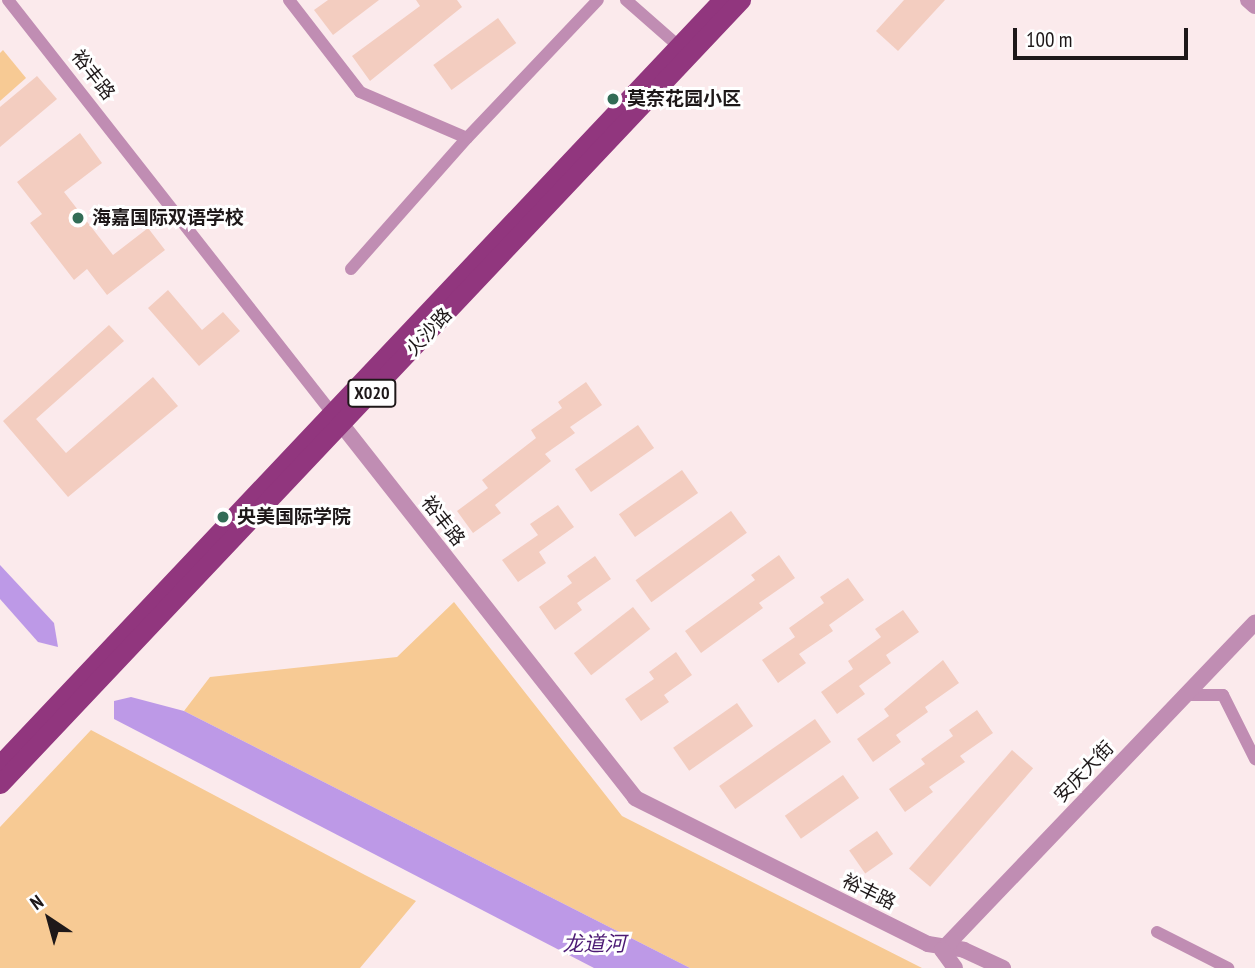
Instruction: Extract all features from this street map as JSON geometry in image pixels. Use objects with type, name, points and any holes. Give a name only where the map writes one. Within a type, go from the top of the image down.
[{"type":"main road","name":"火沙路","points":[[684,51],[722,0]]},
{"type":"main road","name":"火沙路","points":[[0,784],[337,419],[684,51],[741,0]]},
{"type":"main road","name":"火沙路","points":[[0,764],[337,419]]},
{"type":"street","name":"裕丰路","points":[[8,0],[635,798],[942,950],[956,968]]},
{"type":"street","points":[[289,0],[360,92],[467,138]]},
{"type":"street","points":[[351,269],[467,138],[597,0]]},
{"type":"street","points":[[626,0],[684,51]]},
{"type":"street","points":[[1248,0],[1255,6]]},
{"type":"street","name":"安庆大街","points":[[942,950],[1255,622]]},
{"type":"street","points":[[1187,695],[1223,695],[1255,760]]},
{"type":"street","points":[[1157,932],[1228,968]]},
{"type":"street","name":"裕丰路","points":[[942,950],[964,950],[1003,968]]},
{"type":"shaded area","points":[[3,50],[26,78],[0,101],[0,53]]},
{"type":"shaded area","points":[[454,602],[622,816],[922,968],[690,968],[184,711],[210,677],[397,657]]},
{"type":"shaded area","points":[[91,730],[416,901],[360,968],[0,968],[0,827]]},
{"type":"water","points":[[0,565],[54,623],[58,647],[38,642],[0,599]]},
{"type":"water","name":"龙道河","points":[[131,697],[184,711],[690,968],[594,968],[114,719],[114,701]]},
{"type":"building","points":[[328,0],[379,0],[333,35],[314,10]]},
{"type":"building","points":[[416,0],[457,0],[462,7],[370,81],[352,56],[420,6]]},
{"type":"building","points":[[904,0],[945,0],[898,51],[876,31]]},
{"type":"building","points":[[498,18],[516,43],[451,90],[433,65]]},
{"type":"building","points":[[37,76],[57,99],[0,147],[0,107]]},
{"type":"building","points":[[80,133],[102,163],[64,192],[113,255],[148,228],[165,250],[107,295],[87,269],[74,280],[30,223],[42,214],[17,182]]},
{"type":"building","points":[[168,290],[202,330],[223,312],[240,331],[199,366],[148,308]]},
{"type":"building","points":[[109,325],[124,341],[36,419],[66,453],[153,377],[178,406],[68,497],[3,421]]},
{"type":"building","points":[[586,382],[602,405],[570,427],[575,433],[545,454],[551,461],[495,505],[501,513],[473,533],[457,511],[488,488],[482,480],[536,438],[531,430],[562,408],[558,402]]},
{"type":"building","points":[[638,425],[654,448],[591,492],[575,469]]},
{"type":"building","points":[[682,470],[698,493],[635,537],[619,514]]},
{"type":"building","points":[[558,505],[574,527],[539,552],[546,563],[518,582],[502,560],[538,535],[530,524]]},
{"type":"building","points":[[731,511],[747,533],[651,602],[636,580]]},
{"type":"building","points":[[779,555],[795,578],[759,603],[763,608],[701,653],[685,631],[755,580],[751,575]]},
{"type":"building","points":[[595,556],[611,579],[577,603],[582,610],[555,630],[539,607],[572,583],[567,576]]},
{"type":"building","points":[[848,578],[864,600],[829,625],[833,631],[799,654],[806,663],[778,683],[762,660],[795,637],[789,628],[824,603],[820,597]]},
{"type":"building","points":[[633,607],[650,629],[591,675],[574,653]]},
{"type":"building","points":[[903,610],[919,632],[886,655],[891,663],[859,686],[865,694],[837,714],[821,692],[853,669],[848,661],[881,637],[875,629]]},
{"type":"building","points":[[676,652],[692,675],[664,695],[669,702],[641,721],[625,699],[654,679],[649,672]]},
{"type":"building","points":[[943,660],[959,683],[925,707],[928,712],[896,735],[901,742],[873,762],[857,739],[889,716],[884,709]]},
{"type":"building","points":[[737,703],[753,726],[689,771],[673,748]]},
{"type":"building","points":[[977,710],[993,733],[960,756],[965,762],[929,787],[933,792],[905,812],[889,789],[925,764],[921,759],[953,736],[949,730]]},
{"type":"building","points":[[815,719],[831,742],[735,809],[719,786]]},
{"type":"building","points":[[1012,750],[1033,768],[930,887],[909,868]]},
{"type":"building","points":[[843,775],[859,798],[801,839],[785,816]]},
{"type":"building","points":[[877,831],[893,854],[865,873],[849,851]]},
{"type":"place","name":"莫奈花园小区","points":[[613,99]]},
{"type":"place","name":"海嘉国际双语学校","points":[[78,218]]},
{"type":"place","name":"央美国际学院","points":[[223,517]]}]
